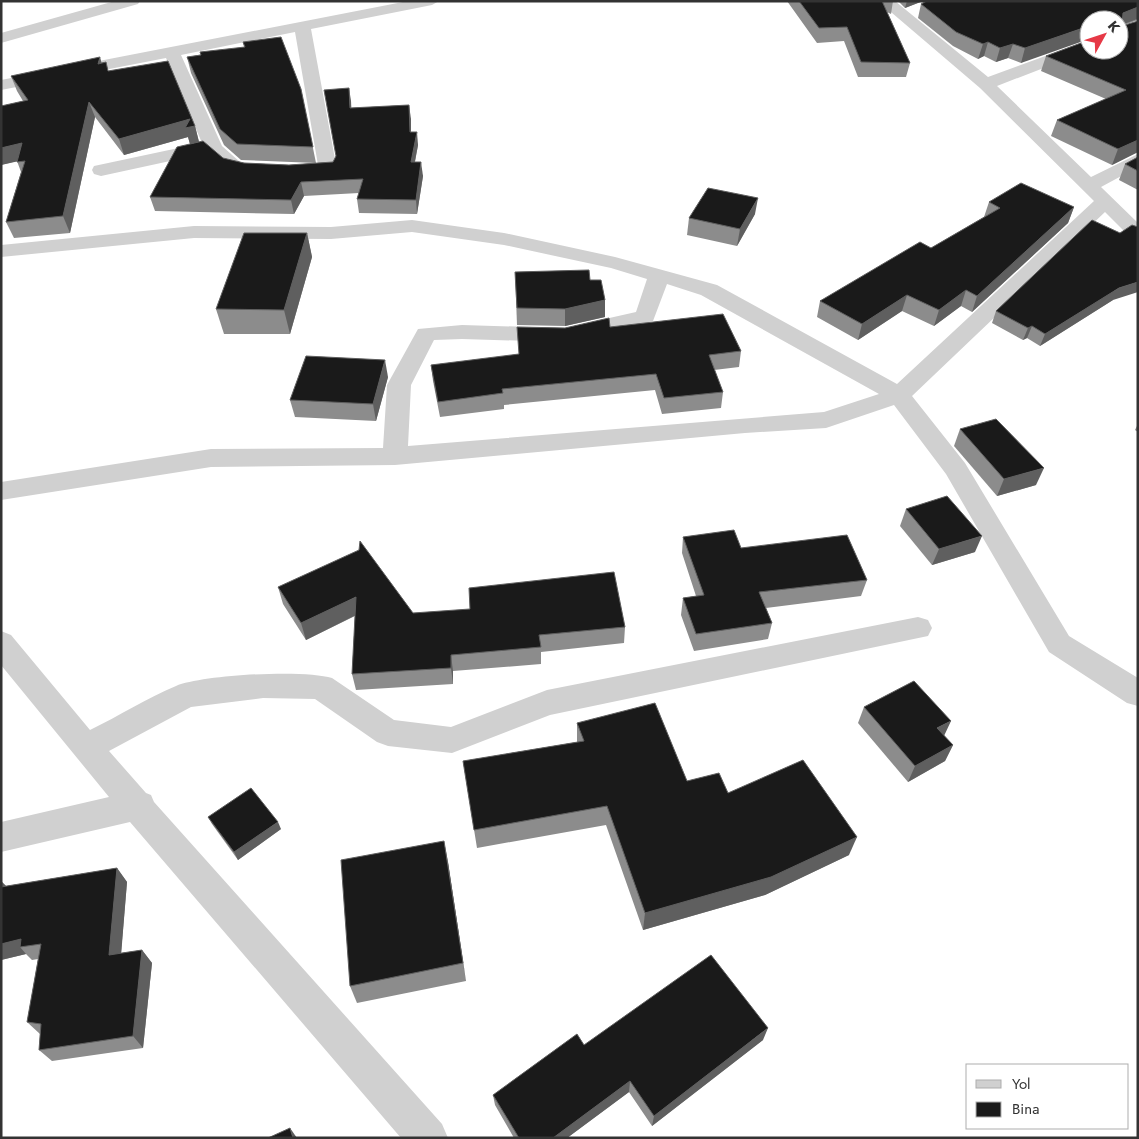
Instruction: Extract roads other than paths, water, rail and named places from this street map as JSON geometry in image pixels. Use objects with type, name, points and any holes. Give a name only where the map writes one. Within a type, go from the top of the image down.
[{"type":"street","points":[[1,38],[133,1]]},
{"type":"street","points":[[1,84],[432,1]]},
{"type":"street","points":[[885,1],[986,84],[1138,234]]},
{"type":"street","points":[[903,16],[919,10]]},
{"type":"street","points":[[172,51],[213,146],[235,167],[277,171],[328,170],[302,25]]},
{"type":"street","points":[[986,84],[1079,48]]},
{"type":"street","points":[[101,170],[213,146]]},
{"type":"street","points":[[1,490],[211,458],[395,456],[550,444],[745,425],[826,420],[899,395],[1096,194],[1138,159]]},
{"type":"street","points":[[1,251],[194,232],[331,233],[412,226],[504,239],[616,263],[709,290],[899,395],[956,469],[1059,644],[1138,694]]},
{"type":"street","points":[[395,456],[398,385],[426,334],[462,332],[565,335],[645,316],[660,276]]},
{"type":"street","points":[[86,748],[186,695],[263,686],[321,687],[388,733],[452,740],[547,703],[918,628]]},
{"type":"street","points":[[1,643],[86,748],[139,805],[428,1138]]},
{"type":"street","points":[[1,837],[139,805]]}]
